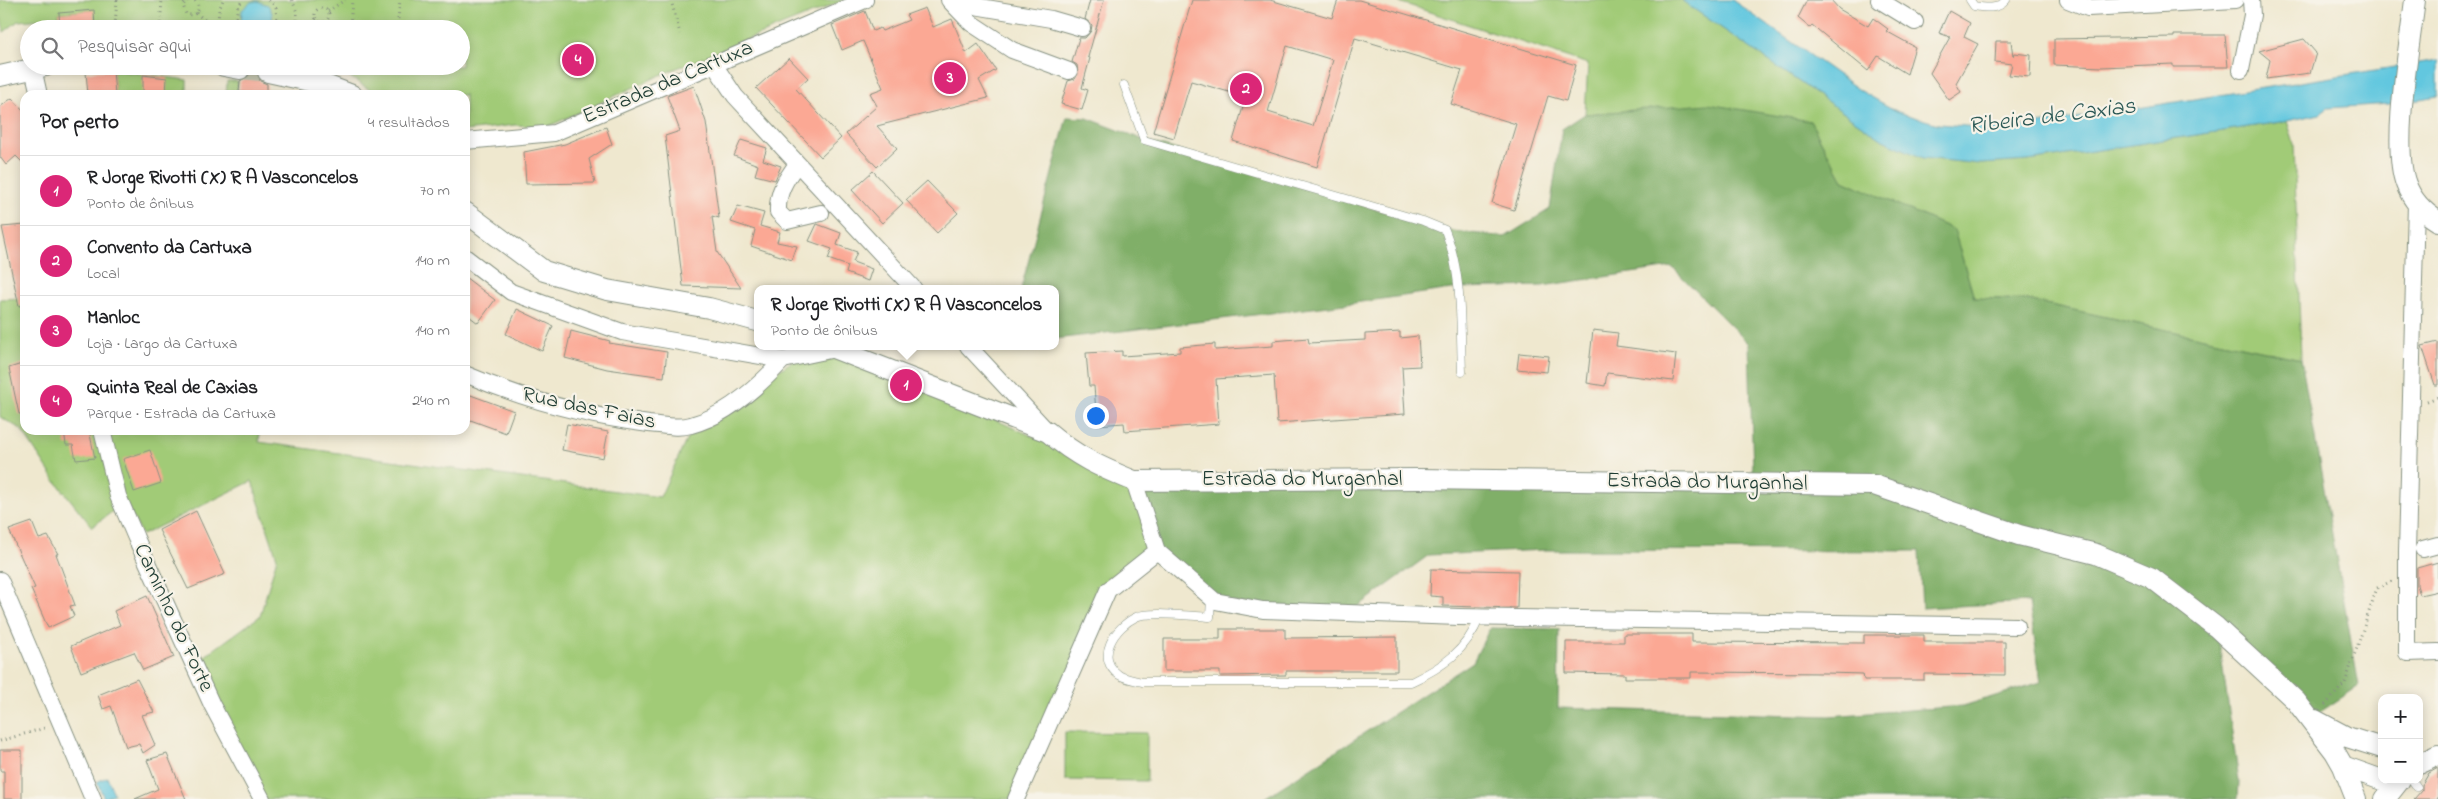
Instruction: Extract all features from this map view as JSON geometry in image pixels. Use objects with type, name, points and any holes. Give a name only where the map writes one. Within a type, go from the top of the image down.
[{"type":"street","name":"Estrada da Cartuxa","points":[[470,141],[554,133],[713,63],[864,0]]},
{"type":"street","points":[[1879,0],[1915,22]]},
{"type":"street","points":[[2068,0],[2088,8],[2235,0]]},
{"type":"street","points":[[2241,70],[2252,16],[2251,0]]},
{"type":"street","points":[[2416,0],[2407,65],[2400,159],[2406,183],[2416,203],[2428,215],[2438,221]]},
{"type":"street","points":[[950,1],[1050,19],[1082,28]]},
{"type":"street","points":[[950,1],[971,23],[1012,50],[1069,71]]},
{"type":"street","points":[[713,63],[735,96],[910,285]]},
{"type":"street","points":[[0,76],[20,71]]},
{"type":"street","points":[[39,75],[39,90]]},
{"type":"street","points":[[286,75],[333,90]]},
{"type":"street","points":[[798,164],[784,182],[778,200],[778,212],[787,221],[821,213]]},
{"type":"street","points":[[2416,203],[2407,578],[2407,654],[2438,652]]},
{"type":"street","points":[[470,216],[544,271],[607,290],[709,308],[754,320]]},
{"type":"street","points":[[470,261],[512,292],[584,320],[622,332],[783,360],[824,350]]},
{"type":"street","name":"Estrada do Murganhal","points":[[837,350],[1048,432],[1072,452],[1100,467],[1134,481],[1418,479],[1874,485],[2019,535],[2096,554],[2152,578],[2216,626],[2280,684],[2311,718],[2343,766],[2356,799]]},
{"type":"street","points":[[972,350],[1048,432]]},
{"type":"street","name":"Rua das Faias","points":[[470,376],[515,393],[590,414],[631,422],[689,426],[715,417],[766,378],[783,360]]},
{"type":"street","name":"Caminho do Forte","points":[[103,435],[118,496],[132,530],[212,705],[262,799]]},
{"type":"street","points":[[1134,481],[1157,550],[1215,601],[1263,610],[1480,617],[2018,626]]},
{"type":"street","points":[[1016,799],[1108,590],[1157,550]]},
{"type":"street","points":[[0,580],[93,799]]},
{"type":"street","name":"Estrada do Murganhal","points":[[2311,718],[2347,737],[2378,749]]},
{"type":"street","name":"Estrada do Murganhal","points":[[2343,766],[2360,752],[2378,750]]},
{"type":"street","points":[[2423,752],[2438,753]]},
{"type":"street","points":[[2423,762],[2438,753]]},
{"type":"street","points":[[2343,766],[2378,779]]},
{"type":"street","points":[[2385,799],[2409,784]]},
{"type":"lane","points":[[1970,0],[1974,6],[1992,8],[2002,5],[2006,0]]},
{"type":"lane","points":[[1124,85],[1144,140],[1423,221],[1445,230],[1454,253],[1459,288],[1462,372]]},
{"type":"lane","points":[[1211,598],[1210,617],[1137,616],[1123,626],[1112,638],[1107,653],[1112,669],[1121,677],[1142,682],[1411,682],[1434,671],[1468,642],[1480,617]]},
{"type":"path","points":[[115,20],[117,0]]},
{"type":"path","points":[[161,20],[162,0]]},
{"type":"path","points":[[184,1],[183,8],[186,14],[191,16],[196,13],[199,6],[194,0]]},
{"type":"path","points":[[218,20],[219,10],[223,0]]},
{"type":"path","points":[[235,20],[235,14],[243,0]]},
{"type":"path","points":[[269,0],[276,7],[279,20]]},
{"type":"path","points":[[292,0],[297,12],[297,20]]},
{"type":"path","points":[[317,19],[316,12],[320,9],[328,11],[345,0]]},
{"type":"path","points":[[351,20],[352,0]]},
{"type":"path","points":[[398,20],[400,0]]},
{"type":"path","points":[[671,0],[680,34]]},
{"type":"path","points":[[327,20],[330,15],[328,11]]},
{"type":"path","points":[[196,13],[205,20]]},
{"type":"path","points":[[2311,718],[2345,683],[2377,588],[2388,581],[2407,578]]},
{"type":"path","points":[[0,741],[63,727]]},
{"type":"green space","points":[[0,0],[845,0],[665,73],[547,127],[515,125],[470,130],[470,90],[370,90],[350,77],[343,75],[470,75],[470,20],[94,20],[93,10],[59,13],[59,18],[20,20],[4,32],[0,13]]},
{"type":"green space","points":[[1393,0],[1681,0],[1883,140],[1923,158],[1981,164],[2028,161],[2287,121],[2294,144],[2301,359],[2027,300],[1974,298],[1954,230],[1843,180],[1810,121],[1708,105],[1585,114],[1588,64]]},
{"type":"green space","points":[[113,75],[150,75],[187,80],[187,90],[115,90]]},
{"type":"green space","points":[[227,81],[238,81],[237,90],[226,90]]},
{"type":"green space","points":[[1708,104],[1810,121],[1843,180],[1954,230],[1974,298],[2027,300],[2301,359],[2359,686],[2311,718],[2217,627],[2239,781],[2238,799],[1263,799],[1473,662],[1490,628],[1559,629],[1558,708],[1829,716],[1963,706],[2041,682],[2029,602],[1922,608],[1919,551],[1546,550],[1429,555],[1349,613],[1215,601],[1157,551],[1134,481],[1867,484],[1753,472],[1749,344],[1672,267],[1542,286],[1459,288],[1354,303],[1059,339],[1059,285],[1022,285],[1067,117],[1087,118],[1144,140],[1445,230],[1505,237],[1550,209],[1562,129],[1585,114]]},
{"type":"green space","points":[[20,298],[20,428],[0,417],[0,299]]},
{"type":"green space","points":[[808,350],[837,350],[1134,481],[1157,551],[1108,590],[1016,799],[262,799],[194,664],[260,616],[277,558],[252,481],[142,535],[120,492],[107,435],[260,435],[259,442],[660,497],[690,432]]},
{"type":"green space","points":[[25,435],[97,435],[117,508],[92,527],[54,479]]},
{"type":"green space","points":[[1065,732],[1147,733],[1147,781],[1065,780]]},
{"type":"water","name":"Ribeira de Caxias","points":[[1681,0],[1732,0],[1861,91],[1898,112],[1938,124],[2007,129],[2438,60],[2438,96],[2390,104],[2328,108],[2320,114],[2287,121],[2028,161],[1981,164],[1923,158],[1883,140]]},
{"type":"water","points":[[257,1],[268,5],[272,14],[272,20],[241,20],[242,10],[251,2]]},
{"type":"water","points":[[107,777],[114,794],[104,798],[97,782]]},
{"type":"building","points":[[1090,0],[1104,0],[1088,57],[1090,58],[1082,88],[1088,90],[1082,110],[1061,104],[1068,81],[1075,79],[1078,74],[1077,65],[1072,62],[1079,38],[1085,38],[1091,31],[1092,25],[1085,19]]},
{"type":"building","points":[[1192,0],[1270,0],[1332,18],[1338,0],[1359,0],[1576,65],[1566,101],[1548,96],[1514,210],[1492,203],[1516,124],[1451,104],[1462,70],[1355,38],[1317,167],[1233,141],[1246,97],[1191,81],[1174,138],[1153,132]],"holes":[[[1287,46],[1333,60],[1313,126],[1268,112]]]},
{"type":"building","points":[[1807,0],[1831,0],[1839,9],[1868,26],[1873,18],[1888,29],[1886,31],[1915,47],[1907,74],[1878,56],[1868,71],[1812,25],[1810,28],[1798,18]]},
{"type":"building","points":[[925,8],[933,27],[952,19],[966,53],[978,44],[996,70],[979,80],[988,98],[877,126],[897,148],[877,167],[846,134],[877,106],[870,93],[883,88],[863,41],[842,50],[832,25],[865,11],[873,31],[880,28],[882,31],[909,20],[906,15]]},
{"type":"building","points":[[94,10],[95,20],[59,20],[59,13]]},
{"type":"building","points":[[1949,11],[1970,23],[1964,37],[1978,44],[1956,83],[1961,92],[1949,100],[1930,73],[1950,37],[1939,33]]},
{"type":"building","points":[[2174,35],[2225,35],[2228,67],[2173,67],[2173,64],[2102,67],[2054,65],[2054,39],[2174,37]]},
{"type":"building","points":[[2304,39],[2316,53],[2310,73],[2266,79],[2270,60],[2259,51]]},
{"type":"building","points":[[1996,41],[2011,41],[2013,56],[2014,53],[2031,55],[2030,77],[2009,75],[2012,64],[1995,62]]},
{"type":"building","points":[[789,58],[808,78],[796,89],[841,138],[821,157],[756,88]]},
{"type":"building","points":[[86,75],[113,75],[115,90],[88,90]]},
{"type":"building","points":[[143,75],[167,78],[166,90],[143,90]]},
{"type":"building","points":[[257,75],[260,81],[267,84],[267,90],[239,90],[240,81],[249,76]]},
{"type":"building","points":[[694,86],[706,122],[719,218],[712,216],[717,252],[741,288],[683,286],[665,136],[680,131],[667,96]]},
{"type":"building","points":[[12,98],[20,107],[20,160],[16,156],[6,165],[0,157],[0,107]]},
{"type":"building","points":[[606,127],[612,144],[589,159],[595,183],[526,184],[524,152],[565,144]]},
{"type":"building","points":[[741,140],[767,148],[763,160],[781,166],[775,180],[755,175],[758,165],[734,156]]},
{"type":"building","points":[[873,171],[903,203],[882,223],[852,190]]},
{"type":"building","points":[[927,181],[958,213],[937,233],[906,200]]},
{"type":"building","points":[[738,206],[764,213],[760,226],[780,232],[777,242],[797,246],[792,260],[751,246],[755,230],[731,222]]},
{"type":"building","points":[[817,224],[841,233],[837,245],[857,252],[853,262],[872,269],[868,281],[846,273],[848,266],[828,259],[832,249],[809,241]]},
{"type":"building","points":[[20,225],[20,306],[19,306],[2,227]]},
{"type":"building","points":[[470,281],[495,300],[478,323],[470,317]]},
{"type":"building","points":[[517,309],[553,326],[542,351],[506,334]]},
{"type":"building","points":[[1593,330],[1618,333],[1616,346],[1676,354],[1673,381],[1607,373],[1605,386],[1587,383]]},
{"type":"building","points":[[571,331],[610,341],[609,343],[667,352],[664,377],[607,369],[565,358]]},
{"type":"building","points":[[1400,332],[1400,338],[1418,336],[1420,366],[1402,367],[1405,414],[1277,423],[1274,375],[1216,379],[1219,424],[1125,431],[1124,423],[1097,425],[1094,386],[1089,386],[1086,353],[1122,351],[1122,356],[1180,352],[1180,347],[1215,344],[1215,350],[1273,346],[1273,341],[1308,338],[1309,343],[1365,340],[1365,334]]},
{"type":"building","points":[[2438,342],[2438,385],[2435,385],[2422,346]]},
{"type":"building","points":[[1519,353],[1549,356],[1547,372],[1517,369]]},
{"type":"building","points":[[20,365],[20,414],[19,414],[9,368]]},
{"type":"building","points":[[470,395],[514,411],[506,433],[470,420]]},
{"type":"building","points":[[567,424],[608,432],[603,458],[562,450]]},
{"type":"building","points":[[65,435],[90,435],[95,458],[76,460],[73,445],[66,445]]},
{"type":"building","points":[[150,450],[161,483],[134,492],[123,459]]},
{"type":"building","points":[[196,511],[225,574],[188,589],[159,530]]},
{"type":"building","points":[[32,522],[39,539],[48,536],[58,554],[56,554],[75,605],[70,606],[74,616],[48,628],[31,589],[35,588],[9,530]]},
{"type":"building","points":[[2438,562],[2438,591],[2420,595],[2417,585],[2417,568]]},
{"type":"building","points":[[1431,569],[1518,571],[1517,608],[1443,606],[1443,597],[1430,596]]},
{"type":"building","points":[[147,596],[174,657],[143,670],[134,652],[81,672],[71,646],[120,625],[114,611]]},
{"type":"building","points":[[1220,629],[1285,629],[1285,638],[1397,637],[1397,671],[1286,671],[1286,675],[1220,676],[1220,671],[1164,671],[1164,639],[1220,639]]},
{"type":"building","points":[[1624,634],[1692,634],[1692,642],[1864,643],[1864,635],[1924,635],[1924,642],[2005,642],[2005,675],[1924,674],[1924,680],[1864,680],[1863,674],[1826,673],[1691,672],[1691,678],[1625,678],[1625,674],[1566,673],[1566,642],[1624,642]]},
{"type":"building","points":[[137,679],[154,712],[142,715],[155,745],[143,753],[139,744],[126,747],[111,706],[103,709],[98,695]]},
{"type":"building","points":[[0,750],[22,750],[22,799],[4,799],[4,771],[0,771]]},
{"type":"building","points":[[167,754],[186,799],[135,799],[158,789],[147,760]]},
{"type":"building","points":[[2438,768],[2438,799],[2414,799],[2422,790],[2422,785],[2429,773]]},
{"type":"place","name":"Quinta Real de Caxias","points":[[578,60]]},
{"type":"place","name":"Manloc","points":[[950,78]]},
{"type":"place","name":"Convento da Cartuxa","points":[[1246,89]]},
{"type":"place","name":"R Jorge Rivotti (X) R A Vasconcelos","points":[[906,385]]}]
